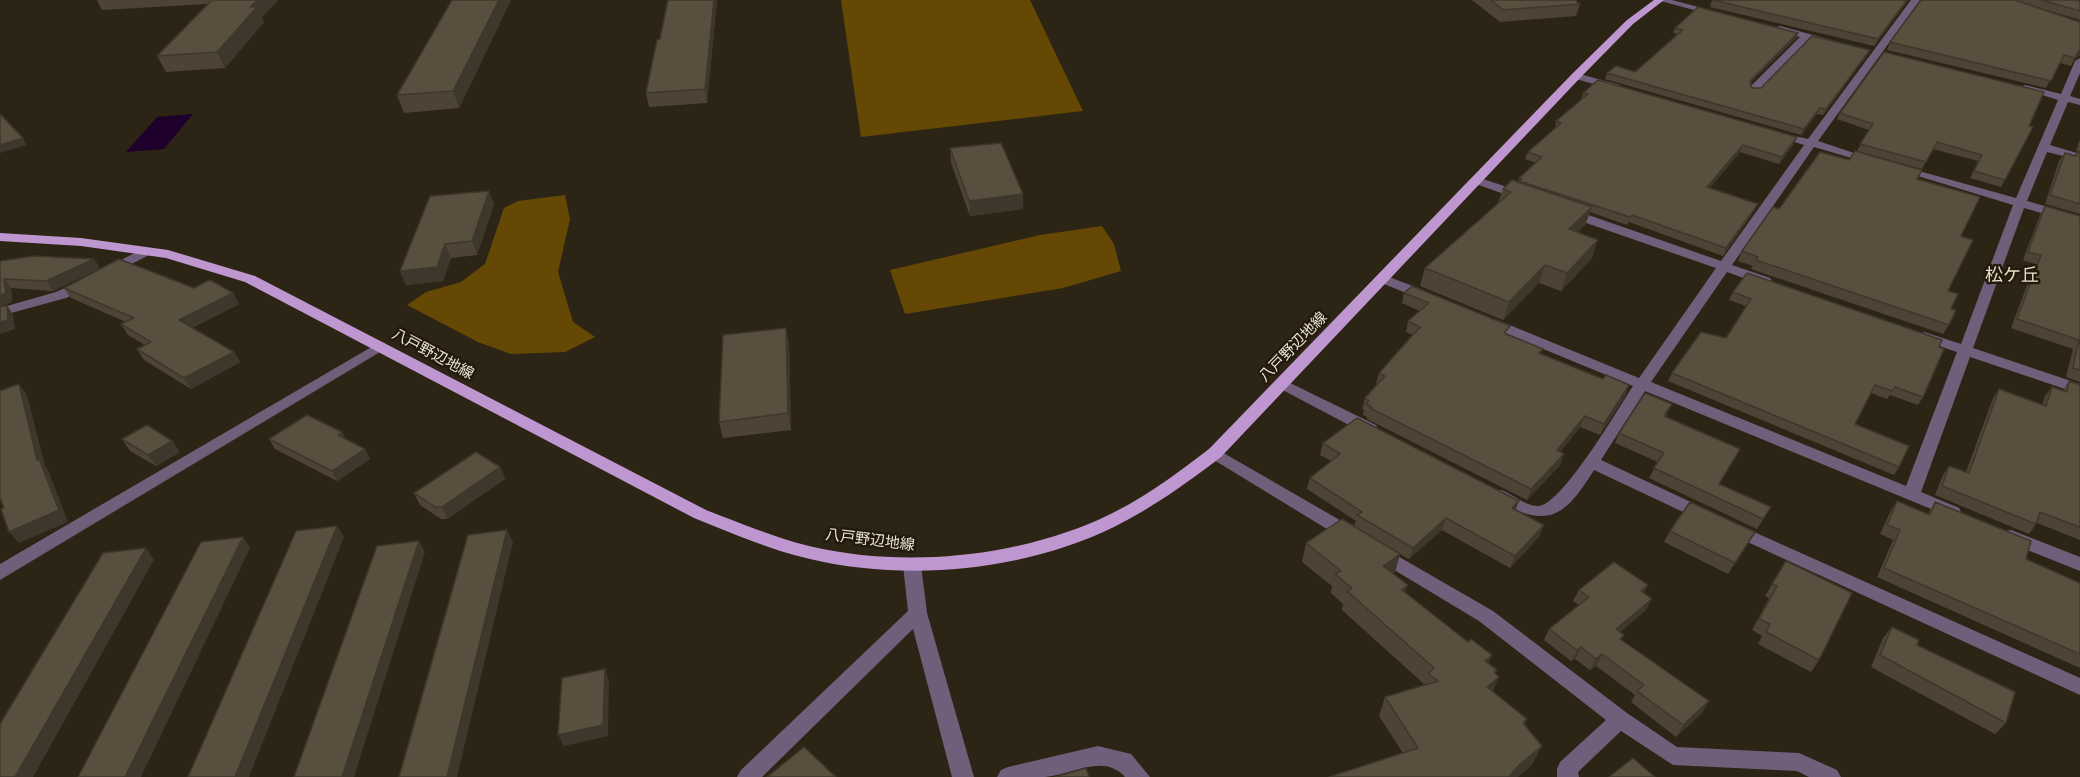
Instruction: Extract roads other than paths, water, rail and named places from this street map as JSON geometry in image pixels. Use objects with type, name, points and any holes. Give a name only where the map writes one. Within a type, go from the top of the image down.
[{"type":"main road","name":"八戸野辺地線","points":[[0,237],[81,242],[168,254],[250,279],[700,514],[773,543],[848,559],[912,565],[981,558],[1049,543],[1103,524],[1163,493],[1215,453],[1576,76],[1630,22],[1660,0]]},
{"type":"street","points":[[1660,0],[1730,16]]},
{"type":"street","points":[[1485,488],[1527,510],[1542,512],[1552,507],[1584,477],[1591,462],[1642,384],[1811,143],[1914,2],[1899,0]]},
{"type":"street","points":[[1774,27],[1842,44]]},
{"type":"street","points":[[1753,90],[1807,35]]},
{"type":"street","points":[[1911,495],[1967,351],[2020,203],[2080,61]]},
{"type":"street","points":[[1576,76],[1623,89]]},
{"type":"street","points":[[2016,86],[2080,102]]},
{"type":"street","points":[[1767,130],[2080,220]]},
{"type":"street","points":[[2043,147],[2080,157]]},
{"type":"street","points":[[1476,181],[1537,202]]},
{"type":"street","points":[[1559,209],[1781,286]]},
{"type":"street","points":[[0,312],[61,295],[146,251]]},
{"type":"street","points":[[1384,279],[1443,303]]},
{"type":"street","points":[[1476,316],[1964,517]]},
{"type":"street","points":[[1912,332],[2080,389]]},
{"type":"street","points":[[0,573],[381,346]]},
{"type":"street","points":[[1282,384],[1382,435]]},
{"type":"street","points":[[1215,453],[1486,616],[1620,719],[1673,756],[1799,762],[1830,777]]},
{"type":"street","points":[[1591,462],[2080,687]]},
{"type":"street","points":[[1996,530],[2080,564]]},
{"type":"street","points":[[912,565],[918,613],[963,777]]},
{"type":"street","points":[[748,777],[918,613]]},
{"type":"street","points":[[1568,777],[1567,768],[1620,719]]},
{"type":"street","points":[[1008,777],[1098,755],[1124,761],[1140,777]]},
{"type":"district","name":"松ケ丘","points":[[2012,275]]}]
